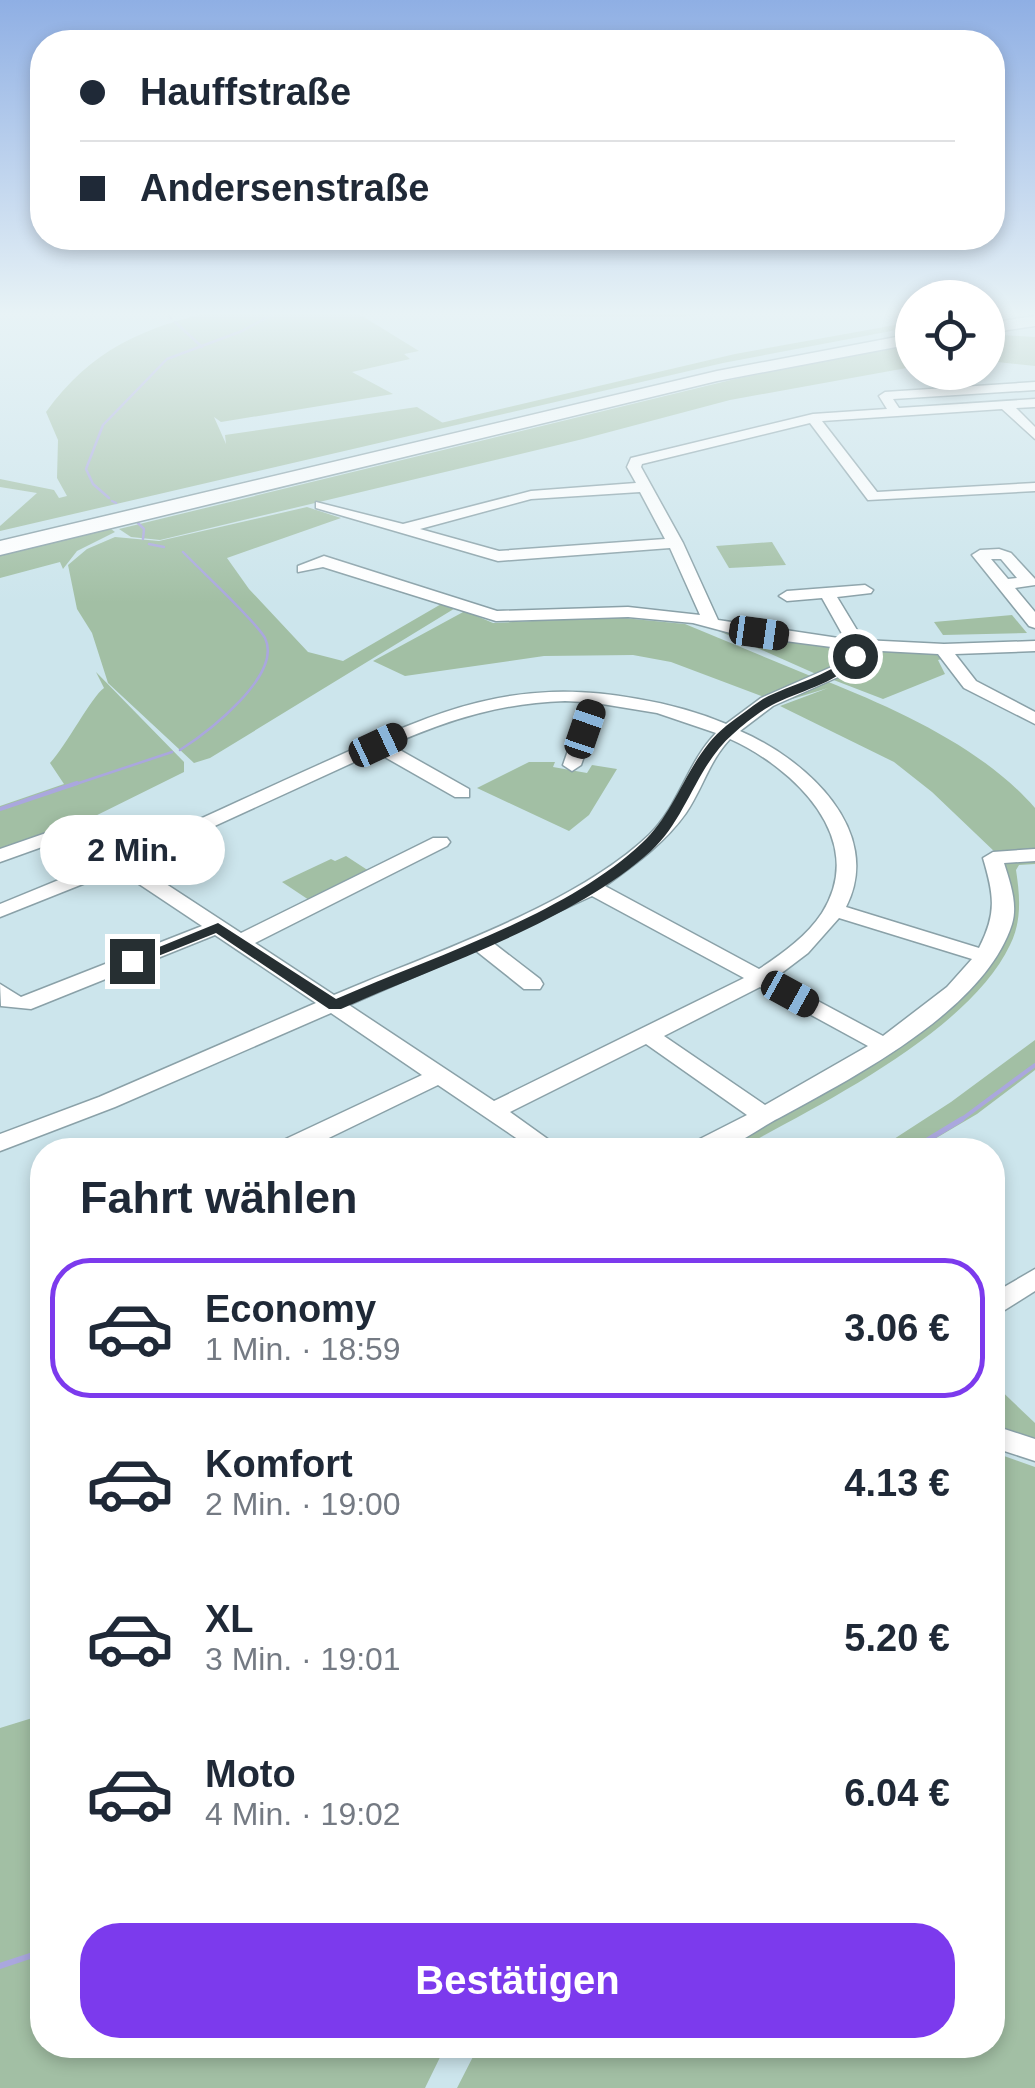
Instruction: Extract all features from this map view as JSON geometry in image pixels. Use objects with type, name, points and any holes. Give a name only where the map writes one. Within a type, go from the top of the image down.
[{"type":"highway","points":[[134,511],[552,408]]},
{"type":"highway","points":[[0,538],[91,521],[577,408]]},
{"type":"highway","points":[[0,548],[91,521]]},
{"type":"street","points":[[893,408],[895,412]]},
{"type":"street","points":[[712,622],[634,468],[640,459],[813,418],[951,408]]},
{"type":"street","points":[[1008,408],[1035,436]]},
{"type":"street","points":[[813,418],[873,497],[1035,487]]},
{"type":"street","points":[[398,530],[531,494],[644,486]]},
{"type":"street","points":[[322,505],[498,556],[675,543]]},
{"type":"street","points":[[303,569],[327,563],[496,616],[528,605],[712,622],[738,630],[858,645],[944,650],[1035,646]]},
{"type":"street","points":[[1004,584],[1035,622]]},
{"type":"street","points":[[787,596],[865,590]]},
{"type":"street","points":[[827,593],[858,645]]},
{"type":"street","points":[[0,1143],[79,1114],[335,1005],[593,888],[670,823],[707,754],[728,732],[767,702],[850,665],[858,645]]},
{"type":"street","points":[[944,650],[952,670],[967,684],[1035,719]]},
{"type":"street","points":[[0,911],[120,862],[378,745],[483,704],[536,696],[596,697],[669,711],[728,732],[787,766],[829,808],[841,832],[849,866],[834,910],[804,946],[760,978],[492,1111]]},
{"type":"street","points":[[572,765],[596,697]]},
{"type":"street","points":[[378,745],[462,794]]},
{"type":"street","points":[[0,856],[72,830],[532,1138]]},
{"type":"street","points":[[240,942],[440,842]]},
{"type":"street","points":[[722,1138],[885,1046],[950,995],[984,956],[1001,925],[1004,904],[993,858],[1035,856]]},
{"type":"street","points":[[593,888],[885,1046]]},
{"type":"street","points":[[834,910],[984,956]]},
{"type":"street","points":[[0,991],[9,1001],[22,1004],[218,927]]},
{"type":"street","points":[[479,942],[532,984]]},
{"type":"street","points":[[648,1035],[764,1116]]},
{"type":"street","points":[[309,1138],[438,1076]]},
{"type":"street","points":[[1005,1299],[1035,1278]]},
{"type":"street","points":[[1005,1440],[1035,1450]]},
{"type":"green space","points":[[49,408],[304,408],[221,422],[214,417],[226,444],[225,435],[407,408],[419,408],[442,423],[504,408],[527,408],[0,531],[0,526],[37,493],[0,487],[0,479],[54,490],[59,498],[67,496],[57,478],[58,440],[46,412]]},
{"type":"green space","points":[[614,408],[698,408],[160,540],[131,537],[119,529]]},
{"type":"green space","points":[[307,507],[341,518],[227,558],[249,589],[308,652],[343,661],[443,603],[457,607],[210,758],[194,763],[108,683],[92,633],[77,609],[68,565],[87,549],[115,537],[159,541]]},
{"type":"green space","points":[[111,529],[115,532],[77,551],[63,569],[60,562],[0,578],[0,555]]},
{"type":"green space","points":[[772,542],[786,565],[729,568],[716,546]]},
{"type":"green space","points":[[465,611],[493,623],[613,617],[685,624],[813,677],[767,698],[671,662],[633,655],[544,656],[405,676],[373,661]]},
{"type":"green space","points":[[1012,615],[1027,633],[943,635],[934,622]]},
{"type":"green space","points":[[710,627],[848,650],[844,664],[816,674]]},
{"type":"green space","points":[[869,649],[933,652],[942,659],[938,660],[945,674],[883,699],[831,679]]},
{"type":"green space","points":[[96,672],[184,762],[184,772],[71,828],[0,852],[0,806],[64,784],[50,763],[104,688]]},
{"type":"green space","points":[[826,681],[910,718],[991,767],[1035,808],[1035,853],[997,854],[894,762],[780,706],[828,688],[776,704]]},
{"type":"green space","points":[[529,762],[555,762],[553,767],[587,773],[592,765],[617,769],[589,815],[569,831],[477,788]]},
{"type":"green space","points":[[346,856],[369,871],[309,900],[282,882],[331,859]]},
{"type":"green space","points":[[1035,858],[1035,864],[1019,865],[1016,870],[1019,908],[1010,945],[990,977],[962,1007],[927,1036],[849,1088],[759,1138],[739,1138],[858,1074],[907,1039],[987,968],[998,863]]},
{"type":"green space","points":[[1035,1040],[1035,1070],[977,1114],[936,1138],[896,1138]]},
{"type":"green space","points":[[1005,1394],[1035,1423],[1035,1438],[1005,1430]]},
{"type":"green space","points":[[1005,1456],[1035,1467],[1035,2088],[457,2088],[472,2058],[1005,2058]]},
{"type":"green space","points":[[30,1719],[30,2058],[440,2058],[425,2088],[0,2088],[0,1728]]},
{"type":"waterway","points":[[109,498],[93,484],[86,469],[103,425],[119,408]]},
{"type":"waterway","points":[[112,501],[116,503]]},
{"type":"waterway","points":[[138,523],[144,529],[143,539]]},
{"type":"waterway","points":[[149,544],[164,547]]},
{"type":"waterway","points":[[180,750],[240,701],[263,669],[268,653],[260,630],[183,552]]},
{"type":"waterway","points":[[70,786],[172,752]]},
{"type":"waterway","points":[[0,809],[77,783]]},
{"type":"waterway","points":[[958,1122],[1035,1065]]},
{"type":"waterway","points":[[931,1138],[962,1119]]},
{"type":"waterway","points":[[0,1966],[30,1956]]},
{"type":"route","points":[[132,961],[218,927],[335,1005],[546,913],[593,888],[656,839],[670,823],[707,754],[728,732],[767,702],[842,670],[855,656]]}]
